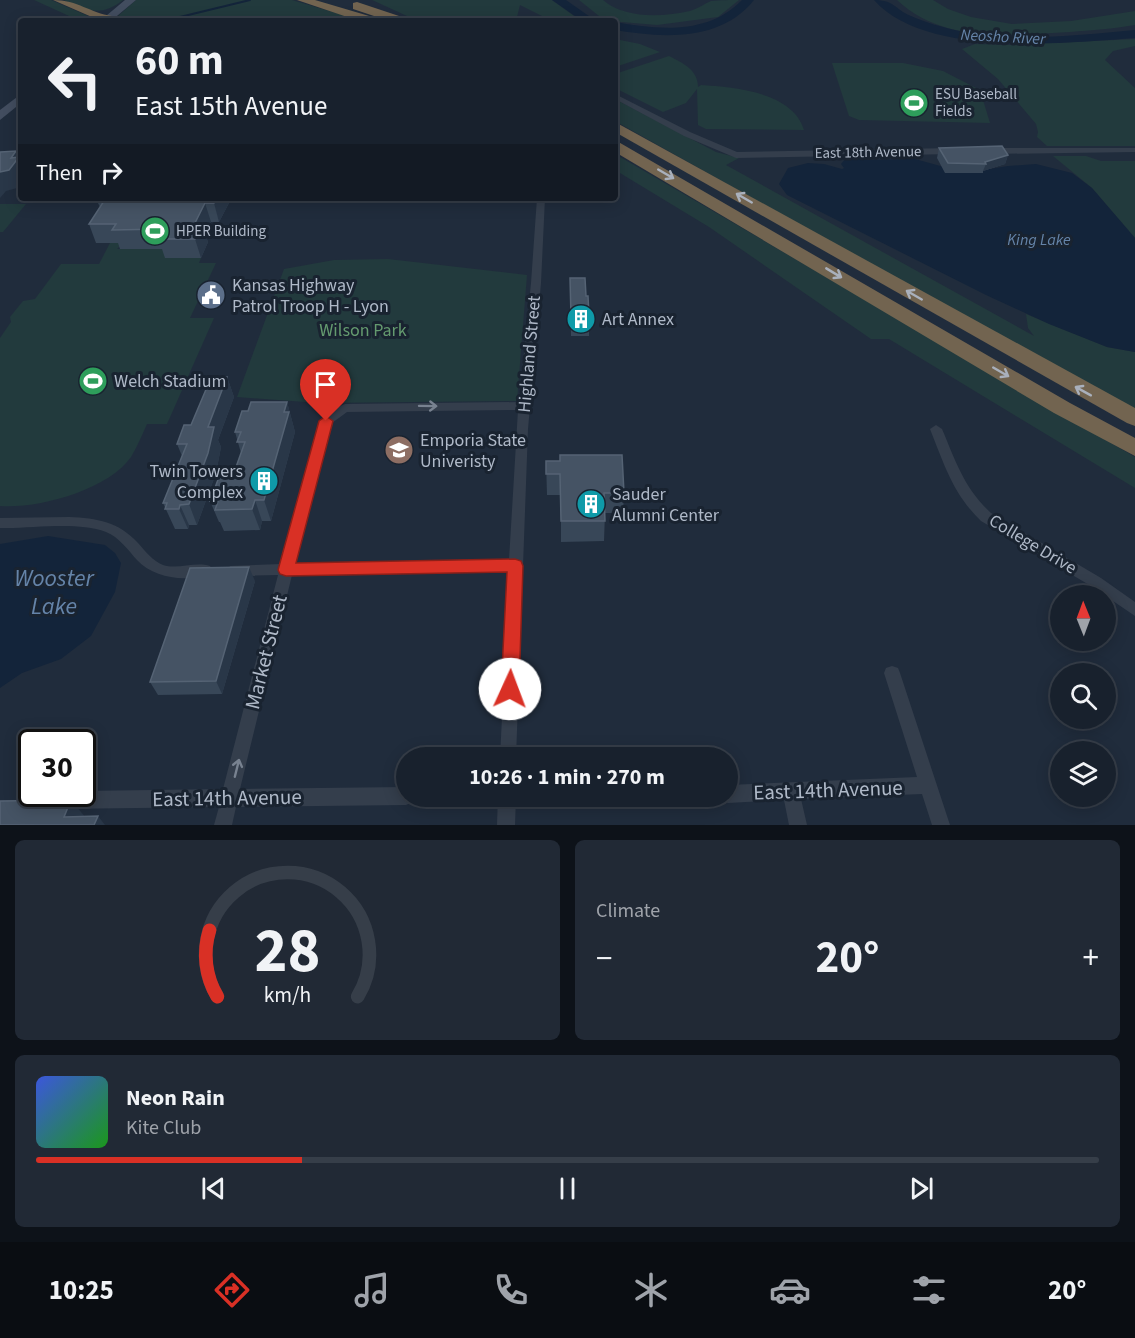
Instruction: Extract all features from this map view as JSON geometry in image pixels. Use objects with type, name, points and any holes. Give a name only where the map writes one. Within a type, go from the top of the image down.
[{"type":"highway","points":[[59,0],[101,18]]},
{"type":"highway","points":[[303,0],[362,18]]},
{"type":"highway","points":[[336,0],[392,18]]},
{"type":"highway","points":[[366,0],[400,18]]},
{"type":"highway","points":[[618,128],[1135,418]]},
{"type":"highway","points":[[618,147],[1062,408],[1135,448]]},
{"type":"main road","points":[[108,18],[131,0]]},
{"type":"main road","points":[[0,116],[18,100]]},
{"type":"street","name":"East 18th Avenue","points":[[618,98],[687,134],[736,155],[966,151]]},
{"type":"street","points":[[977,151],[1135,150]]},
{"type":"street","points":[[0,155],[18,156]]},
{"type":"street","name":"Highland Street","points":[[508,747],[522,429],[541,201]]},
{"type":"street","name":"Market Street","points":[[223,825],[286,570],[326,421],[333,414],[345,408],[525,406]]},
{"type":"street","name":"College Drive","points":[[936,429],[960,486],[971,502],[986,517],[1096,582],[1135,610]]},
{"type":"street","points":[[0,523],[59,523],[111,529],[127,538],[139,554],[162,571],[515,566]]},
{"type":"street","points":[[892,672],[942,825]]},
{"type":"street","name":"East 14th Avenue","points":[[738,794],[928,785]]},
{"type":"street","points":[[791,792],[798,825]]},
{"type":"street","name":"East 14th Avenue","points":[[96,799],[396,796]]},
{"type":"street","points":[[506,825],[507,807]]},
{"type":"green space","points":[[34,0],[51,0],[93,18],[73,18]]},
{"type":"green space","points":[[63,0],[123,0],[115,6],[100,11]]},
{"type":"green space","points":[[136,0],[292,0],[353,18],[127,18],[118,16]]},
{"type":"green space","points":[[372,0],[552,0],[577,18],[546,18],[520,5],[517,18],[411,18]]},
{"type":"green space","points":[[579,0],[603,0],[622,11],[656,15],[690,11],[711,1],[739,0],[718,17],[657,25],[621,22],[618,21],[618,18],[599,16]]},
{"type":"green space","points":[[897,0],[933,0],[948,9],[971,17],[1012,24],[1071,21],[1135,11],[1135,25],[1048,33],[979,34],[935,24],[915,14]]},
{"type":"green space","points":[[1135,39],[1135,46],[1113,51],[1105,60],[1135,88],[1135,146],[1047,146],[1037,137],[1036,124],[998,79],[962,49],[975,44],[1010,45]]},
{"type":"green space","points":[[618,40],[640,44],[660,52],[618,66]]},
{"type":"green space","points":[[669,56],[693,72],[698,87],[701,85],[729,88],[761,94],[788,107],[798,117],[804,130],[706,129],[698,125],[697,89],[686,103],[663,112],[618,90],[618,73]]},
{"type":"green space","name":"ESU Baseball Fields","points":[[832,63],[903,63],[943,71],[980,90],[990,123],[859,120],[849,116]]},
{"type":"green space","points":[[618,101],[716,152],[739,158],[726,165],[1034,336],[1028,328],[1026,314],[1107,347],[1135,352],[1135,413],[618,123]]},
{"type":"green space","points":[[618,156],[1135,457],[1135,488],[889,339],[871,339],[709,227],[618,172]]},
{"type":"green space","points":[[1053,156],[1086,156],[1101,161],[1135,161],[1135,238],[1092,188]]},
{"type":"green space","points":[[0,204],[26,204],[3,232],[0,232]]},
{"type":"green space","name":"Welch Stadium","points":[[110,243],[123,243],[117,249],[169,249],[165,258],[201,258],[199,263],[216,263],[190,318],[214,318],[167,424],[147,424],[131,457],[120,469],[89,488],[52,501],[0,506],[0,338],[11,322],[10,317],[23,301],[35,299],[61,264],[99,264]]},
{"type":"green space","name":"Wilson Park","points":[[388,259],[527,275],[517,401],[319,403],[237,397],[284,269],[334,260]]},
{"type":"water","name":"King Lake","points":[[847,157],[867,160],[915,159],[955,170],[977,171],[1036,164],[1072,173],[1092,188],[1135,238],[1135,352],[1107,347],[986,295],[787,195],[779,184],[788,168],[808,163],[842,169],[844,168],[841,164]]},
{"type":"water","name":"Wooster Lake","points":[[48,536],[105,545],[115,553],[121,563],[115,592],[91,636],[61,659],[22,673],[0,688],[0,544]]},
{"type":"building","points":[[1002,146],[1008,155],[985,162],[986,164],[948,163],[939,148]]},
{"type":"building","points":[[16,151],[11,158],[18,158],[9,170],[0,172],[0,152]]},
{"type":"building","points":[[104,201],[215,201],[205,203],[195,223],[202,223],[195,239],[158,239],[163,229],[112,230],[116,224],[89,224]]},
{"type":"building","points":[[570,278],[585,278],[589,315],[571,316]]},
{"type":"building","points":[[215,377],[227,377],[208,427],[214,427],[208,453],[189,504],[180,505],[179,509],[165,509],[167,503],[163,503],[187,444],[177,444],[184,425],[191,425],[210,380]]},
{"type":"building","points":[[251,402],[287,402],[284,412],[289,412],[264,500],[255,500],[252,509],[215,510],[218,501],[210,501],[219,477],[227,477],[230,468],[236,467],[245,442],[237,442],[241,432],[235,432],[242,411],[248,411]]},
{"type":"building","points":[[560,455],[622,455],[624,493],[604,493],[605,521],[561,521],[560,474],[546,474],[546,461],[560,461]]},
{"type":"building","points":[[249,567],[216,681],[150,682],[190,568]]},
{"type":"building","points":[[0,801],[18,801],[18,807],[68,807],[64,817],[98,816],[94,825],[0,825]]},
{"type":"waterway","points":[[180,17],[250,0]]},
{"type":"waterway","name":"Neosho River","points":[[558,0],[585,18]]},
{"type":"waterway","name":"Neosho River","points":[[618,27],[649,31],[686,31],[721,22],[736,13],[748,0]]},
{"type":"waterway","name":"Neosho River","points":[[880,0],[903,17],[932,29],[966,36],[1038,40],[1135,34]]},
{"type":"place","name":"ESU Baseball Fields","points":[[914,103]]},
{"type":"place","name":"HPER Building","points":[[155,231]]},
{"type":"place","name":"Kansas Highway Patrol Troop H - Lyon","points":[[211,295]]},
{"type":"place","name":"Art Annex","points":[[581,319]]},
{"type":"place","name":"Welch Stadium","points":[[93,381]]},
{"type":"place","name":"Emporia State Univeristy","points":[[399,450]]},
{"type":"place","name":"Twin Towers Complex","points":[[264,481]]},
{"type":"place","name":"Sauder Alumni Center","points":[[591,504]]},
{"type":"route","points":[[326,421],[286,570],[515,566],[510,689]]}]
